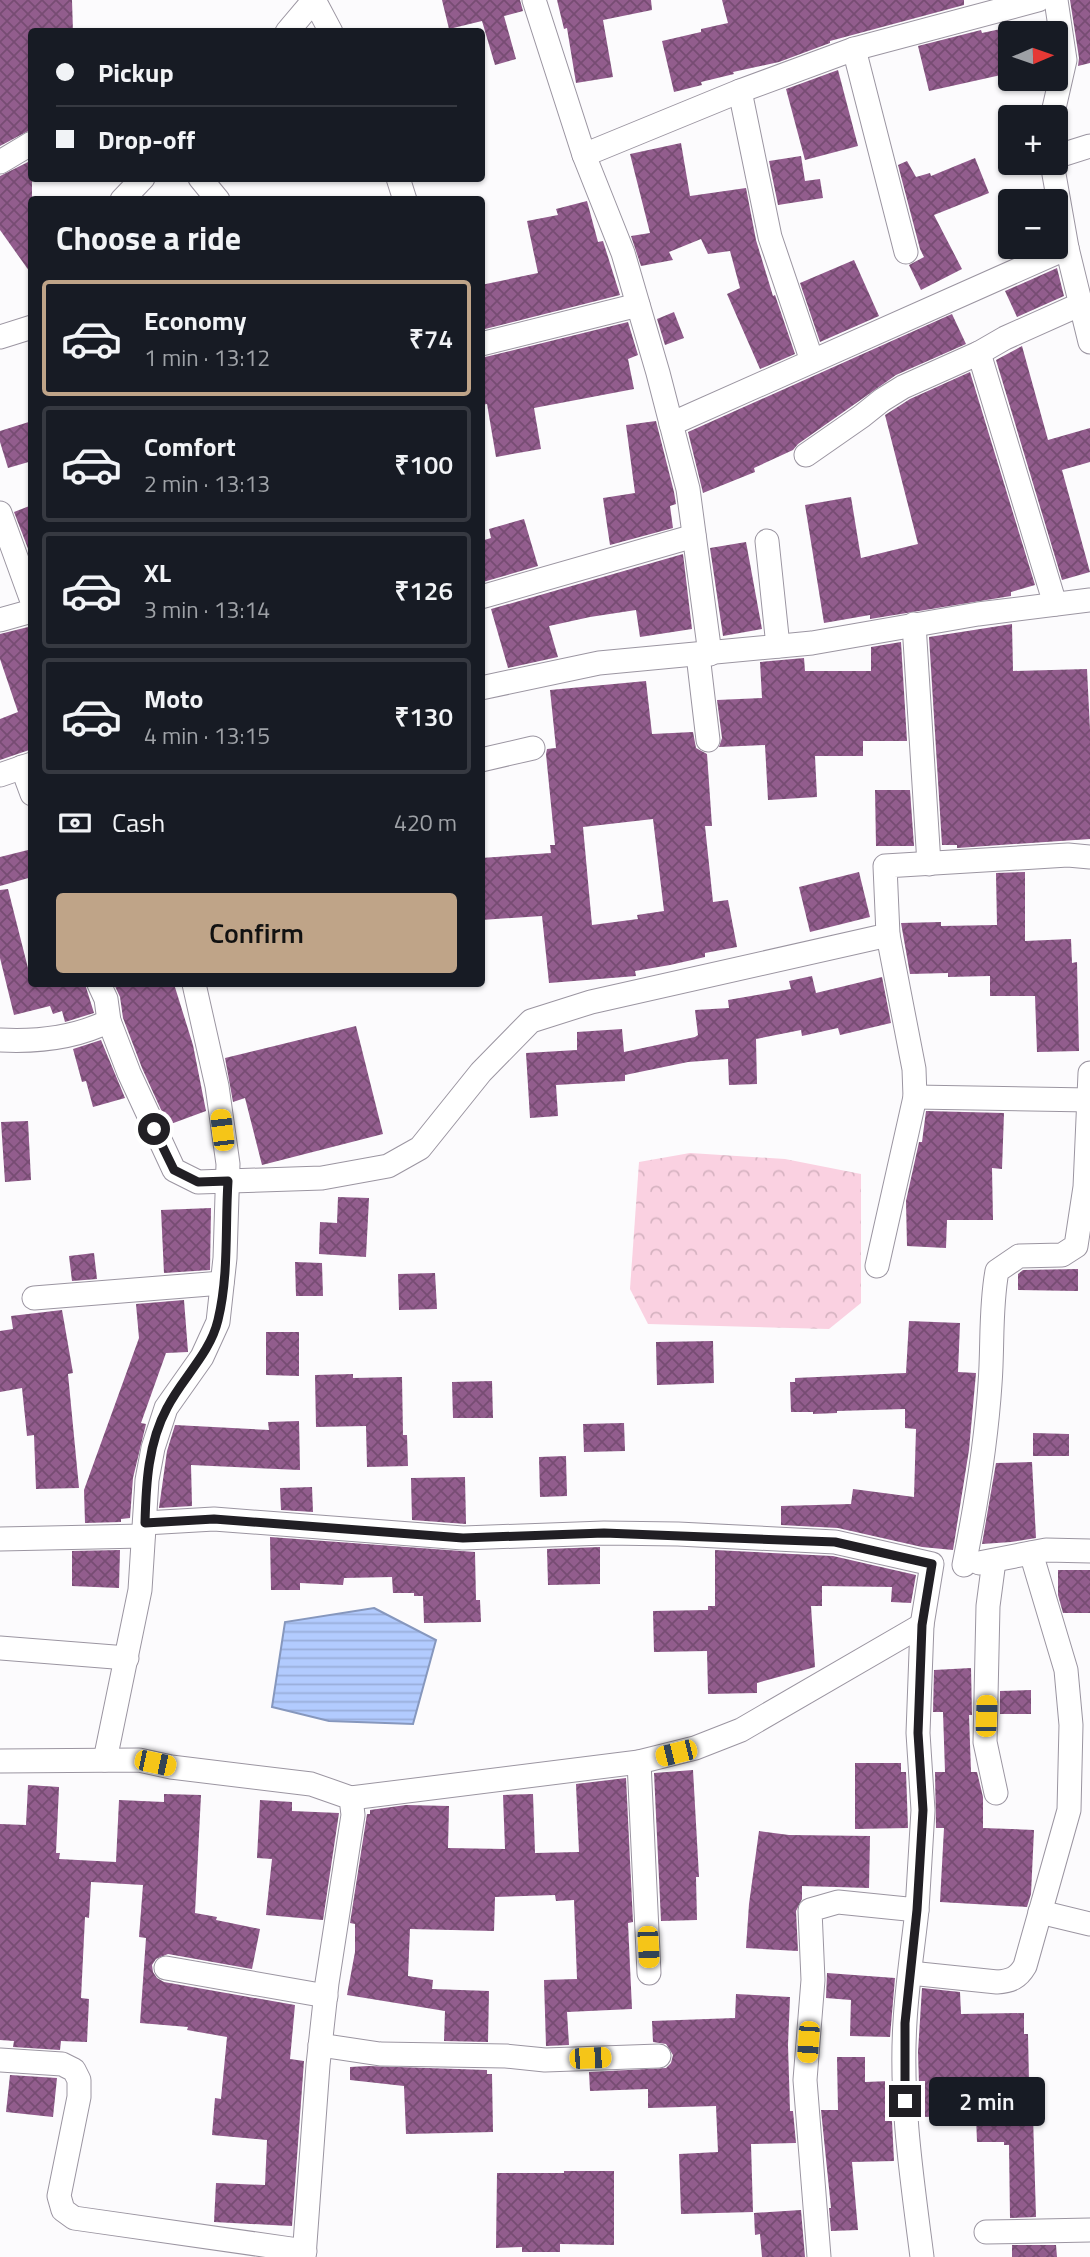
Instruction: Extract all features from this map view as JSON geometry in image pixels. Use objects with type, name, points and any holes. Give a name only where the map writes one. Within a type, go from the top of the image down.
[{"type":"street","points":[[290,28],[314,0],[329,28]]},
{"type":"street","points":[[534,0],[584,155],[623,253],[688,489],[704,655],[708,740]]},
{"type":"street","points":[[584,155],[740,91],[854,49],[1038,0]]},
{"type":"street","points":[[1055,105],[1065,60],[1056,0]]},
{"type":"street","points":[[854,49],[906,252]]},
{"type":"street","points":[[740,91],[770,237],[812,361]]},
{"type":"street","points":[[0,162],[28,145]]},
{"type":"street","points":[[1068,153],[1090,146]]},
{"type":"street","points":[[126,196],[139,182]]},
{"type":"street","points":[[203,182],[215,196]]},
{"type":"street","points":[[1068,252],[1090,342]]},
{"type":"street","points":[[671,424],[1042,259]]},
{"type":"street","points":[[806,455],[903,387],[1081,304]]},
{"type":"street","points":[[485,343],[638,305]]},
{"type":"street","points":[[0,337],[28,328]]},
{"type":"street","points":[[979,353],[1055,604]]},
{"type":"street","points":[[0,513],[28,590]]},
{"type":"street","points":[[485,596],[694,536]]},
{"type":"street","points":[[767,541],[778,646]]},
{"type":"street","points":[[485,687],[599,663],[812,643],[914,624],[1090,600]]},
{"type":"street","points":[[0,620],[28,612]]},
{"type":"street","points":[[914,624],[929,864]]},
{"type":"street","points":[[485,759],[533,748]]},
{"type":"street","points":[[0,775],[27,766]]},
{"type":"street","points":[[877,1266],[915,1097],[914,1069],[888,935],[885,866],[1068,855],[1090,857]]},
{"type":"street","points":[[100,987],[106,999],[109,1021],[138,1094],[174,1170],[198,1182],[322,1178],[388,1166],[420,1148],[481,1072],[531,1021],[591,1002],[888,935]]},
{"type":"street","points":[[105,1760],[140,1590],[147,1480],[153,1448],[166,1408],[202,1357],[218,1322],[228,1181],[217,1086],[195,987]]},
{"type":"street","points":[[0,1040],[31,1042],[61,1037],[109,1021]]},
{"type":"street","points":[[964,1565],[978,1494],[990,1383],[992,1299],[997,1271],[1019,1256],[1062,1255],[1076,1246],[1085,1187],[1090,1073]]},
{"type":"street","points":[[915,1097],[1089,1100]]},
{"type":"street","points":[[34,1298],[222,1283]]},
{"type":"street","points":[[0,1539],[144,1529],[214,1519],[463,1538],[604,1533],[835,1542],[932,1564],[964,1565],[1046,1550],[1090,1551]]},
{"type":"street","points":[[910,1973],[1010,1982],[1025,1966],[1069,1810],[1072,1725],[1066,1670],[1031,1553]]},
{"type":"street","points":[[994,1561],[988,1606],[985,1742],[996,1793]]},
{"type":"street","points":[[922,2257],[905,2101],[905,2023],[917,1910],[923,1810],[918,1733],[922,1625],[932,1564]]},
{"type":"street","points":[[0,1761],[139,1760],[311,1784],[351,1798],[639,1762],[695,1748],[741,1730],[922,1625]]},
{"type":"street","points":[[0,1648],[127,1658]]},
{"type":"street","points":[[639,1762],[649,1973]]},
{"type":"street","points":[[0,2060],[62,2064],[74,2070],[79,2080],[79,2097],[59,2196],[63,2210],[74,2218],[304,2254],[320,2045],[353,1815],[351,1798]]},
{"type":"street","points":[[819,2257],[805,2080],[813,1980],[810,1910],[838,1902],[917,1910]]},
{"type":"street","points":[[1040,1912],[1090,1924]]},
{"type":"street","points":[[166,1968],[326,1996]]},
{"type":"street","points":[[320,2045],[380,2054],[506,2056],[545,2060],[659,2056]]},
{"type":"street","points":[[986,2232],[1090,2230]]},
{"type":"green space","points":[[690,1153],[785,1159],[861,1174],[861,1303],[829,1329],[648,1324],[630,1289],[639,1162]]},
{"type":"water","points":[[374,1608],[436,1640],[413,1724],[329,1721],[272,1707],[285,1622]]},
{"type":"building","points":[[0,0],[72,0],[73,28],[28,28],[28,131],[0,146]]},
{"type":"building","points":[[442,0],[520,0],[523,11],[504,16],[516,59],[495,65],[482,21],[449,28]]},
{"type":"building","points":[[557,0],[651,0],[652,10],[603,20],[613,77],[576,83],[567,28],[564,29]]},
{"type":"building","points":[[722,0],[964,0],[964,5],[830,41],[779,62],[733,72],[734,74],[701,82],[702,85],[674,92],[662,41],[728,23]]},
{"type":"building","points":[[1070,0],[1090,0],[1090,63],[1078,66],[1079,58]]},
{"type":"building","points":[[981,30],[982,33],[998,30],[998,76],[929,91],[918,46]]},
{"type":"building","points":[[838,70],[858,146],[805,160],[786,89]]},
{"type":"building","points":[[681,143],[690,196],[746,188],[756,240],[795,354],[760,369],[727,294],[740,288],[730,251],[708,254],[701,239],[669,252],[673,260],[641,266],[631,236],[650,233],[630,154]]},
{"type":"building","points":[[801,156],[805,181],[820,179],[823,198],[778,205],[769,161]]},
{"type":"building","points":[[975,158],[989,193],[934,215],[962,269],[921,290],[909,265],[924,257],[898,165],[907,161],[916,177],[930,173],[931,176]]},
{"type":"building","points":[[28,162],[28,182],[32,182],[32,196],[28,196],[28,269],[0,230],[0,176]]},
{"type":"building","points":[[587,201],[598,242],[603,241],[620,295],[485,329],[485,284],[538,273],[527,221],[558,215],[556,209]]},
{"type":"building","points":[[854,260],[879,316],[820,342],[800,283]]},
{"type":"building","points":[[1057,268],[1064,296],[1017,317],[1005,291]]},
{"type":"building","points":[[674,312],[684,338],[665,345],[657,319]]},
{"type":"building","points":[[952,314],[966,344],[896,375],[793,450],[754,468],[755,472],[703,493],[688,432]]},
{"type":"building","points":[[628,322],[638,355],[628,359],[634,389],[534,408],[541,449],[496,457],[485,404],[485,357]]},
{"type":"building","points":[[1022,346],[1048,440],[1090,428],[1090,462],[1062,470],[1090,572],[1062,580],[996,360]]},
{"type":"building","points":[[970,372],[1035,585],[1011,592],[1011,596],[870,619],[870,615],[824,623],[805,505],[851,497],[861,558],[918,544],[885,415],[910,399]]},
{"type":"building","points":[[656,421],[676,504],[670,506],[673,528],[610,545],[603,498],[635,493],[626,425]]},
{"type":"building","points":[[28,422],[28,462],[8,468],[0,442],[0,431]]},
{"type":"building","points":[[28,507],[28,549],[14,512]]},
{"type":"building","points":[[524,519],[538,566],[485,581],[485,540],[491,538],[489,529]]},
{"type":"building","points":[[746,542],[762,629],[723,636],[710,548]]},
{"type":"building","points":[[683,554],[692,629],[640,637],[636,610],[590,617],[549,626],[558,657],[508,668],[491,609]]},
{"type":"building","points":[[1012,624],[1013,671],[1087,669],[1090,839],[957,848],[957,845],[942,845],[929,637]]},
{"type":"building","points":[[28,627],[28,750],[0,760],[0,719],[18,712],[0,659],[0,634]]},
{"type":"building","points":[[901,642],[907,741],[863,741],[863,756],[815,756],[817,797],[768,800],[765,745],[719,747],[722,738],[717,700],[762,698],[760,662],[804,658],[805,671],[871,671],[871,647]]},
{"type":"building","points":[[646,681],[652,734],[693,732],[696,748],[707,754],[712,826],[705,826],[713,902],[728,900],[737,947],[705,953],[705,957],[635,971],[636,976],[549,983],[542,916],[485,920],[485,858],[551,853],[550,845],[555,845],[546,754],[547,749],[556,748],[550,690]],"holes":[[[653,819],[664,911],[637,915],[638,919],[592,925],[583,827]]]},
{"type":"building","points":[[875,790],[910,790],[914,846],[876,846]]},
{"type":"building","points":[[28,850],[28,878],[0,886],[0,857]]},
{"type":"building","points":[[859,872],[870,917],[810,932],[799,887]]},
{"type":"building","points":[[1025,872],[1025,941],[1071,939],[1072,963],[1077,962],[1079,1051],[1037,1052],[1035,996],[990,996],[990,976],[910,974],[901,923],[941,922],[941,926],[997,925],[996,873]]},
{"type":"building","points":[[8,889],[28,968],[28,987],[86,987],[94,1013],[65,1022],[62,1011],[53,1014],[50,1006],[14,1015],[0,958],[0,890]]},
{"type":"building","points":[[812,976],[816,993],[882,977],[891,1023],[840,1035],[838,1028],[802,1036],[801,1030],[756,1039],[757,1084],[729,1085],[728,1059],[688,1062],[625,1075],[625,1081],[556,1085],[558,1116],[530,1118],[526,1053],[577,1050],[577,1032],[622,1029],[624,1052],[695,1037],[698,1035],[695,1010],[729,1008],[728,1000],[791,989],[789,981]]},
{"type":"building","points":[[115,987],[175,987],[193,1045],[206,1111],[168,1125],[123,1018]]},
{"type":"building","points":[[356,1026],[383,1134],[262,1165],[245,1098],[233,1102],[225,1058]]},
{"type":"building","points":[[101,1040],[125,1098],[93,1107],[86,1081],[82,1082],[73,1049]]},
{"type":"building","points":[[926,1111],[1004,1113],[1002,1169],[992,1168],[993,1220],[947,1220],[946,1248],[907,1246],[906,1201],[919,1142],[922,1142]]},
{"type":"building","points":[[28,1121],[31,1180],[5,1182],[1,1122]]},
{"type":"building","points":[[338,1197],[369,1198],[366,1257],[319,1254],[320,1222],[337,1223]]},
{"type":"building","points":[[211,1208],[210,1270],[164,1273],[161,1210]]},
{"type":"building","points":[[94,1253],[97,1279],[72,1281],[69,1256]]},
{"type":"building","points":[[295,1262],[322,1263],[323,1296],[296,1296]]},
{"type":"building","points":[[1078,1269],[1078,1291],[1018,1290],[1018,1274],[1023,1270]]},
{"type":"building","points":[[435,1273],[437,1309],[399,1310],[398,1274]]},
{"type":"building","points":[[184,1300],[188,1352],[166,1353],[141,1423],[146,1424],[133,1478],[130,1518],[121,1519],[121,1522],[85,1523],[84,1490],[139,1338],[136,1304]]},
{"type":"building","points":[[62,1310],[73,1373],[68,1374],[79,1488],[36,1489],[34,1435],[27,1436],[22,1388],[0,1392],[0,1331],[13,1329],[11,1316]]},
{"type":"building","points":[[909,1321],[960,1323],[958,1372],[976,1373],[969,1450],[953,1550],[922,1547],[838,1528],[781,1525],[781,1506],[851,1504],[853,1489],[914,1497],[916,1429],[905,1428],[905,1409],[813,1414],[791,1412],[790,1382],[795,1382],[795,1378],[906,1373]]},
{"type":"building","points":[[266,1332],[299,1332],[299,1376],[266,1375]]},
{"type":"building","points":[[713,1341],[714,1383],[657,1385],[656,1342]]},
{"type":"building","points":[[353,1374],[353,1378],[402,1377],[403,1435],[407,1435],[408,1466],[367,1467],[366,1426],[316,1427],[315,1375]]},
{"type":"building","points":[[492,1381],[493,1418],[453,1418],[452,1382]]},
{"type":"building","points":[[299,1421],[300,1470],[191,1465],[192,1506],[159,1508],[167,1451],[175,1425],[269,1430],[268,1422]]},
{"type":"building","points":[[624,1423],[625,1451],[584,1452],[583,1424]]},
{"type":"building","points":[[1033,1433],[1069,1434],[1069,1456],[1033,1456]]},
{"type":"building","points":[[566,1456],[567,1496],[540,1497],[539,1457]]},
{"type":"building","points":[[1032,1462],[1036,1538],[982,1544],[996,1463]]},
{"type":"building","points":[[465,1477],[466,1524],[412,1520],[411,1478]]},
{"type":"building","points":[[312,1487],[313,1512],[281,1510],[280,1488]]},
{"type":"building","points":[[270,1537],[475,1552],[476,1600],[480,1600],[481,1622],[424,1623],[423,1596],[393,1593],[392,1577],[344,1578],[343,1585],[300,1583],[300,1590],[271,1590]]},
{"type":"building","points":[[600,1547],[600,1584],[548,1585],[547,1549]]},
{"type":"building","points":[[120,1550],[119,1588],[72,1586],[72,1551]]},
{"type":"building","points":[[715,1550],[833,1556],[916,1575],[911,1603],[891,1602],[892,1587],[822,1586],[822,1606],[811,1606],[815,1667],[757,1683],[757,1693],[708,1694],[707,1651],[654,1652],[653,1611],[708,1610],[708,1606],[715,1606]]},
{"type":"building","points":[[1058,1570],[1090,1570],[1090,1613],[1063,1613],[1058,1595]]},
{"type":"building","points":[[971,1668],[971,1772],[977,1772],[983,1797],[983,1828],[1034,1830],[1031,1894],[1027,1907],[940,1902],[944,1828],[936,1828],[935,1772],[945,1772],[943,1712],[933,1712],[934,1670]]},
{"type":"building","points":[[1031,1690],[1031,1714],[1000,1714],[1000,1691]]},
{"type":"building","points":[[855,1763],[901,1763],[901,1772],[906,1772],[908,1828],[855,1829]]},
{"type":"building","points":[[693,1770],[699,1877],[696,1877],[697,1920],[661,1921],[654,1773]]},
{"type":"building","points":[[626,1778],[633,1922],[628,1923],[632,2009],[567,2012],[569,2045],[546,2046],[544,1980],[577,1979],[574,1900],[556,1901],[555,1895],[495,1897],[494,1931],[410,1929],[408,1976],[433,1980],[432,1989],[489,1991],[488,2042],[444,2041],[445,2011],[347,1995],[355,1952],[355,1924],[350,1923],[367,1814],[370,1814],[370,1810],[406,1805],[449,1806],[448,1848],[505,1849],[503,1795],[533,1794],[535,1853],[579,1852],[576,1784]]},
{"type":"building","points":[[28,1785],[59,1787],[56,1853],[60,1853],[59,1859],[116,1862],[119,1800],[164,1802],[164,1794],[201,1795],[195,1913],[260,1929],[252,1969],[168,1954],[156,1959],[152,1965],[153,1972],[164,1982],[295,2005],[290,2059],[304,2061],[292,2226],[214,2222],[216,2183],[265,2185],[267,2140],[212,2135],[215,2098],[221,2099],[227,2037],[187,2030],[188,2027],[140,2023],[146,1938],[139,1937],[143,1885],[91,1882],[89,1918],[85,1917],[81,1998],[89,1999],[87,2042],[61,2041],[60,2050],[13,2047],[14,2041],[0,2040],[0,1824],[26,1825]]},
{"type":"building","points":[[260,1800],[292,1802],[292,1811],[339,1813],[323,1920],[266,1915],[272,1859],[257,1858]]},
{"type":"building","points":[[759,1831],[789,1835],[870,1836],[869,1888],[802,1886],[802,1899],[796,1911],[798,1951],[746,1948]]},
{"type":"building","points":[[827,1973],[895,1978],[890,2037],[850,2036],[851,2000],[826,1998]]},
{"type":"building","points":[[922,1988],[960,1992],[961,2014],[1024,2013],[1024,2034],[1028,2034],[1029,2082],[1032,2082],[1036,2217],[1010,2218],[1009,2145],[1004,2145],[1004,2142],[977,2142],[976,2116],[920,2117],[918,2052]]},
{"type":"building","points":[[736,1994],[790,1997],[790,2111],[793,2111],[796,2143],[751,2144],[753,2212],[681,2214],[679,2154],[718,2152],[716,2106],[648,2108],[648,2089],[590,2091],[589,2072],[666,2068],[673,2055],[666,2044],[653,2042],[652,2021],[735,2018]]},
{"type":"building","points":[[837,2057],[865,2057],[865,2082],[890,2081],[894,2161],[852,2162],[858,2230],[831,2231],[821,2110],[838,2110]]},
{"type":"building","points":[[350,2067],[487,2070],[487,2074],[492,2074],[493,2132],[406,2134],[404,2086],[350,2080]]},
{"type":"building","points":[[10,2075],[57,2078],[53,2117],[6,2112]]},
{"type":"building","points":[[614,2171],[614,2245],[560,2244],[560,2252],[522,2252],[522,2247],[496,2248],[497,2173]]},
{"type":"building","points":[[801,2210],[805,2257],[762,2257],[760,2234],[755,2235],[754,2213]]},
{"type":"building","points":[[1012,2245],[1056,2245],[1057,2257],[1012,2257]]},
{"type":"route","points":[[154,1129],[174,1170],[198,1182],[228,1181],[225,1258],[218,1322],[202,1357],[166,1408],[153,1448],[147,1480],[145,1523],[214,1519],[463,1538],[604,1533],[835,1542],[932,1564],[922,1625],[918,1733],[923,1810],[917,1910],[905,2023],[905,2101]]}]
